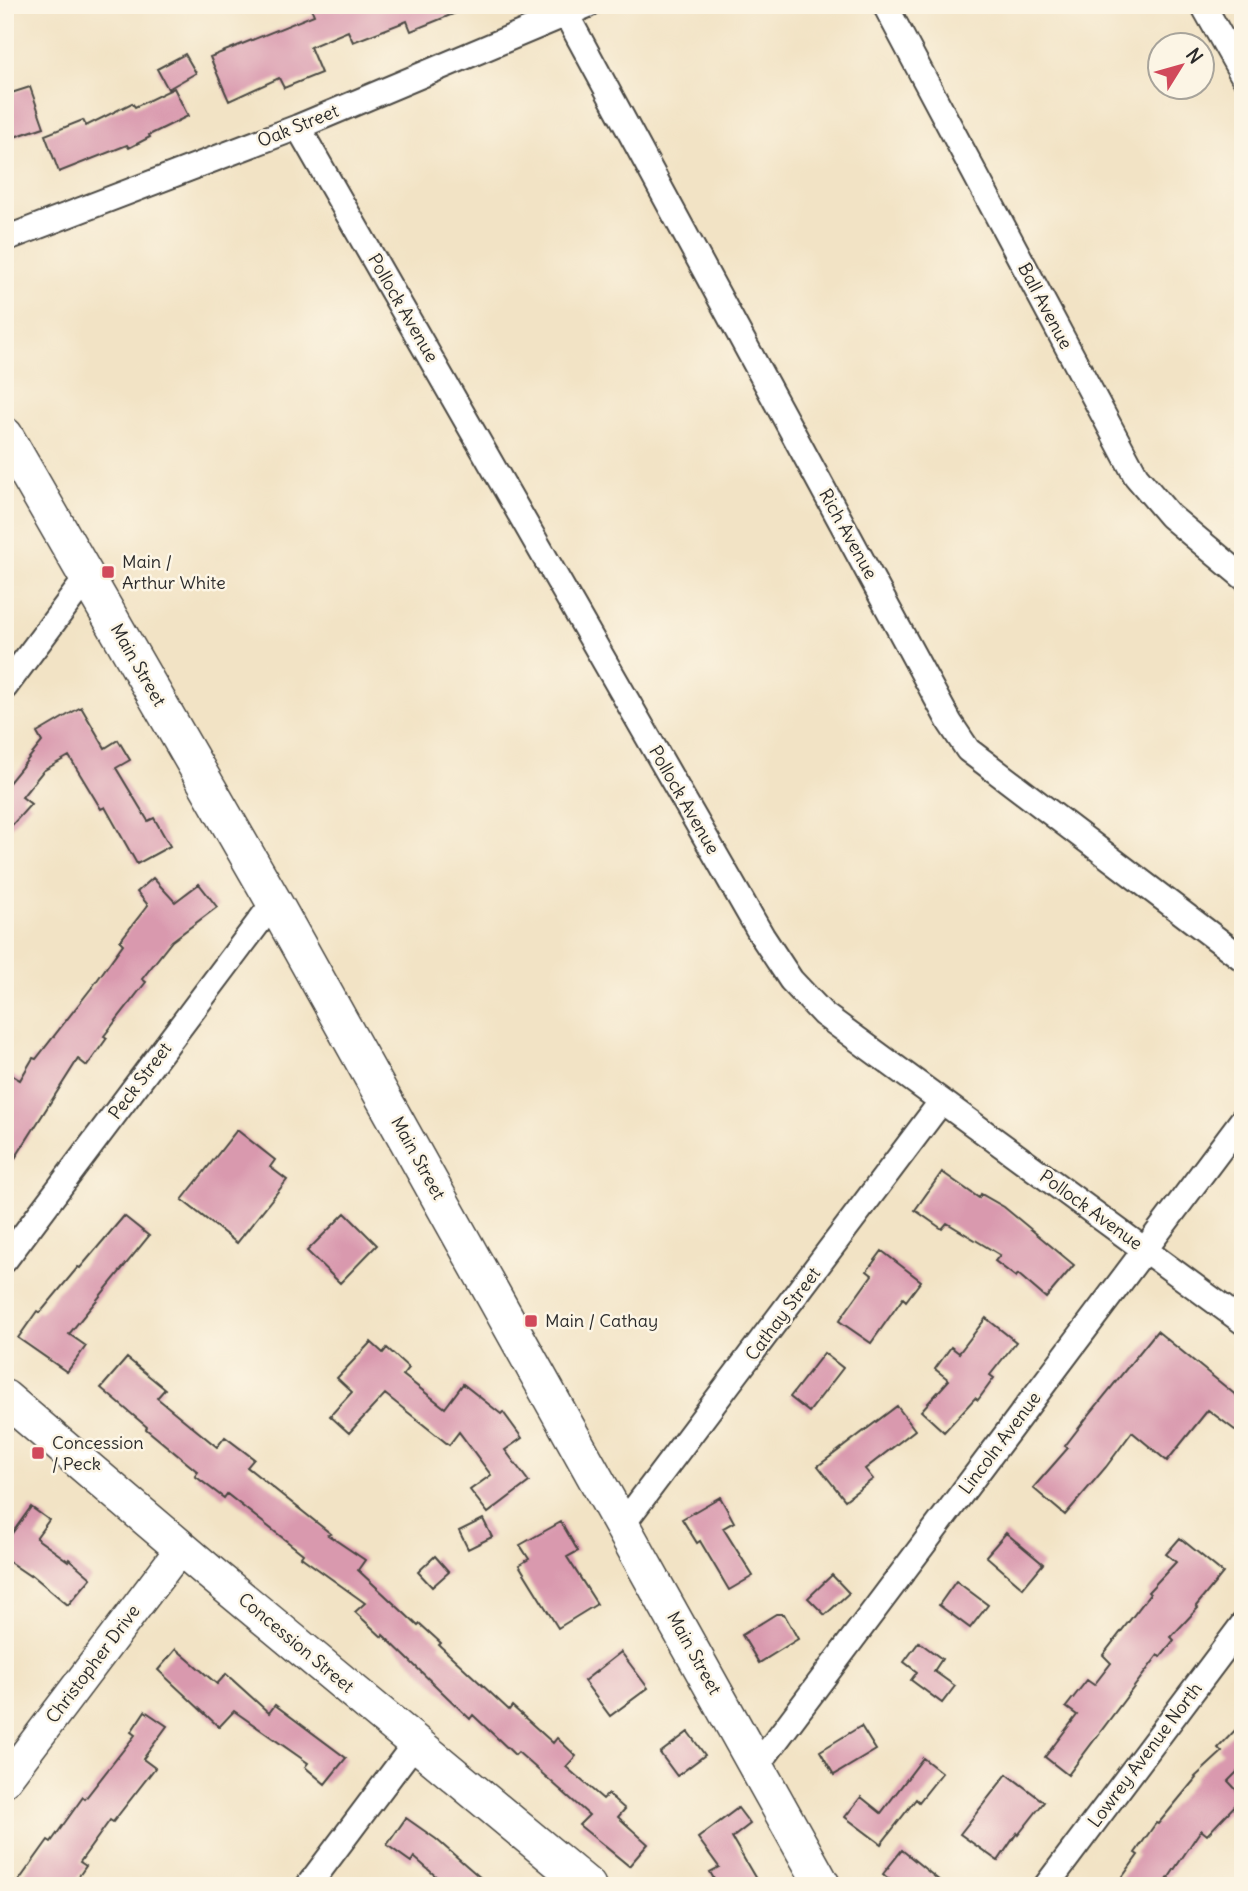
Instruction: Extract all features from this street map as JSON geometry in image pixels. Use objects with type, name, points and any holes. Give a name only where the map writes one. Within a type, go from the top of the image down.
[{"type":"main road","name":"Main Street","points":[[5,435],[274,902],[823,1886]]},
{"type":"main road","name":"Concession Street","points":[[5,1398],[588,1886]]},
{"type":"street","name":"Ball Avenue","points":[[885,5],[1136,476],[1170,516],[1243,577]]},
{"type":"street","points":[[1203,5],[1243,76]]},
{"type":"street","name":"Oak Street","points":[[5,239],[298,127],[577,10]]},
{"type":"street","name":"Rich Avenue","points":[[577,10],[950,723],[968,750],[1243,959]]},
{"type":"street","name":"Pollock Avenue","points":[[298,127],[783,969],[806,998],[824,1014],[1243,1322]]},
{"type":"street","points":[[5,687],[88,576]]},
{"type":"street","name":"Peck Street","points":[[5,1260],[274,902]]},
{"type":"street","name":"Cathay Street","points":[[623,1524],[941,1102]]},
{"type":"street","name":"Lincoln Avenue","points":[[757,1766],[1243,1119]]},
{"type":"street","name":"Christopher Drive","points":[[5,1781],[181,1548]]},
{"type":"street","name":"Lowrey Avenue North","points":[[1046,1886],[1243,1624]]},
{"type":"street","points":[[308,1886],[416,1742]]},
{"type":"building","points":[[310,5],[473,6],[411,31],[407,21],[353,42],[348,31],[310,47],[321,73],[284,88],[279,78],[229,101],[210,57],[314,15]]},
{"type":"building","points":[[185,54],[196,73],[168,89],[157,69]]},
{"type":"building","points":[[30,87],[44,127],[5,140],[5,95]]},
{"type":"building","points":[[174,88],[188,116],[129,148],[127,145],[59,172],[45,135],[83,120],[86,126],[132,103],[135,107]]},
{"type":"building","points":[[81,707],[105,748],[118,740],[130,760],[116,768],[148,821],[154,818],[170,846],[137,864],[105,807],[101,809],[69,756],[43,771],[22,797],[31,804],[5,833],[5,781],[8,784],[42,742],[37,733]]},
{"type":"building","points":[[153,878],[175,902],[199,884],[217,907],[172,941],[142,979],[146,982],[104,1036],[107,1038],[87,1066],[78,1059],[5,1174],[5,1071],[20,1080],[33,1058],[36,1059],[93,986],[123,944],[120,941],[148,905],[137,892]]},
{"type":"building","points":[[237,1130],[275,1160],[270,1167],[287,1180],[237,1243],[182,1200]]},
{"type":"building","points":[[942,1172],[979,1198],[981,1194],[1004,1207],[1074,1265],[1046,1298],[1018,1274],[1016,1277],[995,1261],[1000,1255],[947,1223],[942,1229],[915,1210]]},
{"type":"building","points":[[345,1213],[377,1245],[340,1283],[307,1251]]},
{"type":"building","points":[[124,1216],[149,1236],[69,1334],[86,1346],[67,1372],[18,1338],[37,1311],[40,1313]]},
{"type":"building","points":[[882,1251],[921,1281],[906,1301],[903,1298],[871,1343],[839,1321],[872,1275],[867,1271]]},
{"type":"building","points":[[986,1318],[1016,1342],[990,1375],[994,1378],[978,1400],[975,1398],[944,1432],[921,1411],[949,1380],[935,1369],[951,1347],[959,1353]]},
{"type":"building","points":[[1157,1331],[1243,1401],[1243,1436],[1208,1410],[1167,1461],[1132,1432],[1065,1515],[1033,1488],[1068,1448],[1065,1446]]},
{"type":"building","points":[[371,1342],[383,1353],[387,1348],[409,1368],[403,1375],[445,1408],[463,1384],[501,1414],[503,1412],[522,1438],[505,1450],[529,1482],[488,1513],[470,1490],[491,1475],[459,1432],[449,1445],[385,1394],[349,1433],[330,1416],[352,1392],[337,1378]]},
{"type":"building","points":[[824,1353],[843,1368],[809,1412],[790,1397]]},
{"type":"building","points":[[127,1358],[165,1389],[157,1398],[217,1447],[225,1437],[254,1459],[247,1467],[331,1534],[328,1535],[365,1560],[358,1570],[418,1626],[420,1624],[441,1643],[439,1645],[509,1710],[512,1706],[553,1743],[557,1738],[576,1756],[566,1767],[603,1799],[608,1794],[625,1809],[618,1817],[648,1844],[629,1866],[579,1825],[589,1815],[518,1752],[515,1755],[473,1715],[470,1719],[383,1635],[382,1637],[355,1612],[365,1603],[301,1557],[303,1554],[227,1494],[224,1498],[195,1476],[198,1472],[101,1388]]},
{"type":"building","points":[[897,1406],[915,1430],[865,1469],[873,1479],[845,1500],[818,1466]]},
{"type":"building","points":[[720,1497],[734,1522],[723,1528],[753,1576],[729,1590],[700,1541],[697,1543],[682,1519]]},
{"type":"building","points":[[31,1507],[49,1520],[36,1538],[68,1561],[69,1559],[91,1578],[68,1605],[31,1574],[30,1576],[5,1559],[5,1543]]},
{"type":"building","points":[[483,1519],[492,1537],[468,1549],[459,1531]]},
{"type":"building","points":[[561,1522],[578,1551],[567,1557],[597,1604],[558,1628],[519,1565],[529,1559],[520,1545]]},
{"type":"building","points":[[1006,1533],[1043,1564],[1023,1588],[986,1556]]},
{"type":"building","points":[[1180,1538],[1223,1573],[1196,1606],[1198,1608],[1171,1637],[1174,1640],[1160,1657],[1158,1655],[1068,1775],[1045,1757],[1077,1715],[1066,1707],[1087,1680],[1094,1685],[1111,1663],[1103,1655],[1150,1594],[1148,1592],[1176,1562],[1166,1554]]},
{"type":"building","points":[[435,1556],[449,1572],[432,1587],[418,1572]]},
{"type":"building","points":[[832,1575],[849,1593],[825,1615],[808,1598]]},
{"type":"building","points":[[956,1581],[988,1605],[970,1628],[939,1605]]},
{"type":"building","points":[[776,1614],[784,1614],[798,1639],[759,1663],[742,1635]]},
{"type":"building","points":[[919,1642],[942,1659],[934,1671],[955,1686],[942,1703],[911,1680],[917,1672],[904,1662]]},
{"type":"building","points":[[176,1649],[217,1684],[226,1674],[269,1713],[275,1705],[346,1758],[325,1784],[305,1767],[308,1763],[234,1711],[219,1727],[158,1670]]},
{"type":"building","points":[[621,1652],[648,1688],[610,1716],[584,1681]]},
{"type":"building","points":[[145,1711],[167,1726],[143,1759],[155,1768],[113,1822],[110,1820],[80,1862],[86,1866],[72,1886],[15,1886],[48,1840],[51,1842],[83,1797],[85,1799],[135,1735],[131,1732]]},
{"type":"building","points":[[1243,1722],[1243,1772],[1240,1769],[1228,1781],[1243,1797],[1207,1835],[1201,1830],[1163,1886],[1116,1886],[1156,1823],[1158,1824],[1195,1777],[1222,1752],[1218,1748]]},
{"type":"building","points":[[861,1726],[876,1750],[834,1775],[820,1751]]},
{"type":"building","points":[[688,1732],[705,1755],[677,1776],[660,1753]]},
{"type":"building","points":[[923,1758],[942,1773],[919,1802],[916,1799],[881,1844],[845,1817],[861,1797],[881,1813]]},
{"type":"building","points":[[1007,1774],[1044,1802],[1018,1835],[1017,1833],[998,1861],[960,1834]]},
{"type":"building","points":[[738,1808],[750,1824],[732,1838],[760,1886],[718,1886],[710,1872],[719,1867],[698,1838]]},
{"type":"building","points":[[406,1818],[436,1839],[490,1886],[447,1886],[414,1857],[411,1862],[387,1845]]},
{"type":"building","points":[[902,1850],[946,1886],[897,1886],[883,1874]]},
{"type":"place","name":"Main / Arthur White","points":[[108,572]]},
{"type":"place","name":"Main / Cathay","points":[[531,1321]]},
{"type":"place","name":"Concession / Peck","points":[[38,1453]]}]
